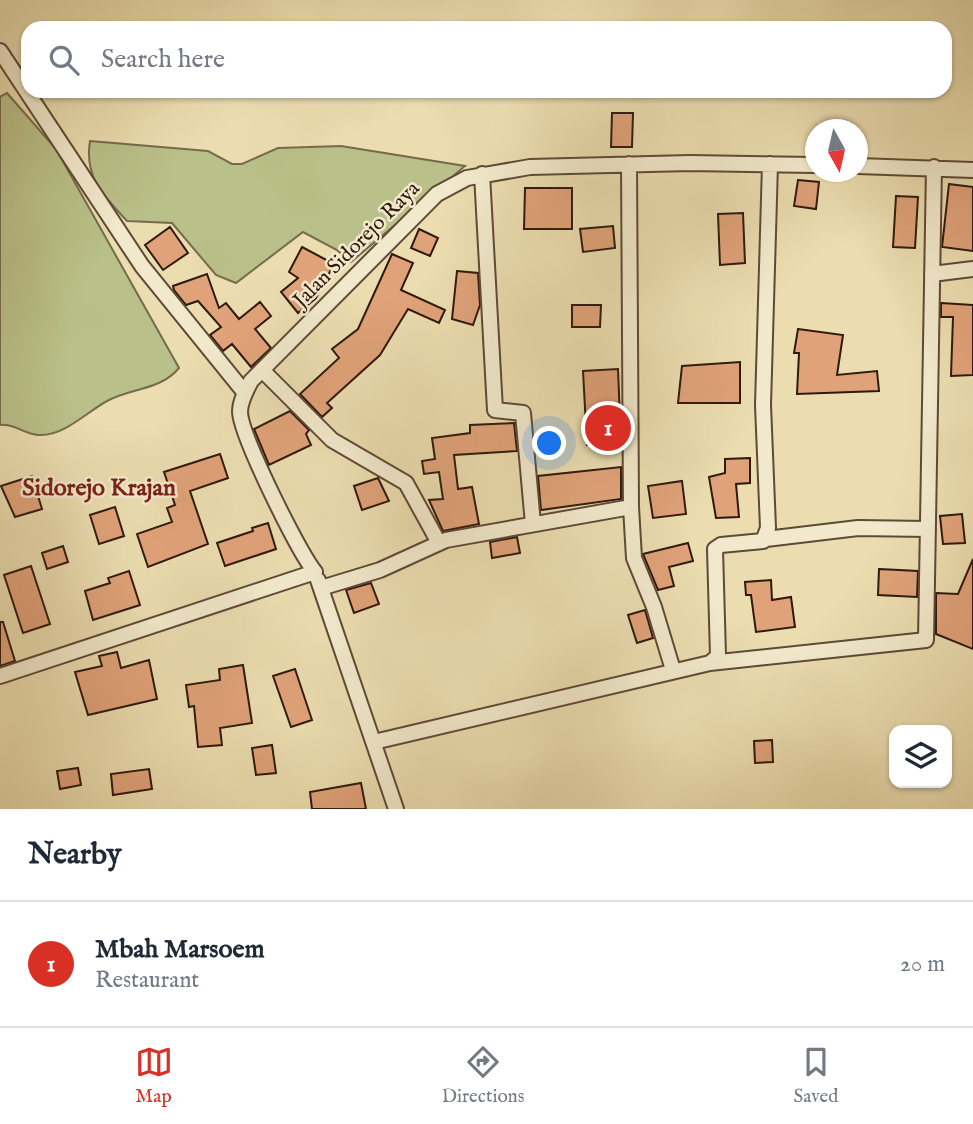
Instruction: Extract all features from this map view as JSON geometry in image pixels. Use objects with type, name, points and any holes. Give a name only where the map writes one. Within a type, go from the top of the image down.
[{"type":"street","points":[[0,51],[21,83]]},
{"type":"street","points":[[31,98],[142,265],[245,393],[240,414],[252,447],[299,549],[304,577],[321,588],[396,809]]},
{"type":"street","points":[[629,164],[631,507],[634,558],[654,607],[673,670]]},
{"type":"street","name":"Jalan Sidorejo Raya","points":[[245,393],[262,370],[437,194],[467,178],[530,167],[629,164],[805,165]]},
{"type":"street","points":[[766,539],[764,379],[770,164]]},
{"type":"street","points":[[868,166],[973,170]]},
{"type":"street","points":[[374,742],[710,663],[926,640],[934,167]]},
{"type":"street","points":[[482,174],[495,410],[523,413],[533,524]]},
{"type":"street","points":[[932,274],[973,269]]},
{"type":"street","points":[[262,370],[332,440],[406,483],[439,544]]},
{"type":"street","points":[[321,588],[380,570],[439,544],[631,507]]},
{"type":"street","points":[[710,663],[718,656],[715,549],[721,545],[858,528],[928,528]]},
{"type":"street","points":[[0,676],[304,577]]},
{"type":"green space","points":[[7,93],[56,149],[179,368],[164,381],[107,401],[67,427],[50,434],[30,434],[11,426],[0,425],[0,97]]},
{"type":"green space","points":[[90,141],[208,151],[232,164],[242,164],[278,148],[341,146],[465,166],[351,262],[337,250],[303,232],[236,283],[216,275],[172,223],[127,221],[97,185],[90,165]]},
{"type":"building","points":[[612,113],[633,113],[632,147],[611,147]]},
{"type":"building","points":[[798,180],[819,182],[816,209],[794,206]]},
{"type":"building","points":[[949,184],[973,187],[973,251],[942,247]]},
{"type":"building","points":[[525,188],[572,188],[572,229],[524,229]]},
{"type":"building","points":[[896,196],[918,197],[915,248],[893,247]]},
{"type":"building","points":[[743,213],[745,263],[720,265],[718,214]]},
{"type":"building","points":[[613,226],[615,248],[583,252],[580,229]]},
{"type":"building","points":[[170,227],[188,253],[163,270],[145,245]]},
{"type":"building","points":[[419,229],[438,238],[430,256],[411,248]]},
{"type":"building","points":[[302,247],[334,264],[316,298],[298,313],[281,292],[298,278],[289,272]]},
{"type":"building","points":[[392,254],[413,263],[401,290],[445,310],[439,323],[408,309],[380,355],[327,403],[332,408],[322,417],[300,394],[339,358],[332,349],[358,329]]},
{"type":"building","points":[[457,271],[478,273],[480,305],[473,325],[452,319]]},
{"type":"building","points":[[207,274],[219,308],[226,303],[239,319],[260,302],[271,316],[255,329],[271,348],[251,367],[232,344],[223,351],[210,335],[221,327],[198,301],[186,305],[174,290],[173,286]]},
{"type":"building","points":[[941,303],[973,305],[973,375],[951,376],[953,317],[941,317]]},
{"type":"building","points":[[572,305],[601,305],[600,327],[572,327]]},
{"type":"building","points":[[798,329],[843,335],[837,375],[877,371],[879,391],[797,394],[799,353],[794,353]]},
{"type":"building","points":[[740,362],[740,403],[678,403],[682,366]]},
{"type":"building","points":[[618,369],[621,444],[587,445],[583,371]]},
{"type":"building","points":[[290,411],[309,430],[306,434],[311,445],[269,465],[254,429]]},
{"type":"building","points":[[514,423],[517,451],[454,455],[458,489],[472,487],[479,524],[443,531],[429,500],[443,499],[439,472],[424,474],[422,461],[435,459],[432,438],[470,433],[470,425]]},
{"type":"building","points":[[220,454],[228,478],[190,491],[208,544],[148,567],[137,534],[172,522],[167,508],[175,505],[164,472]]},
{"type":"building","points":[[750,458],[750,483],[736,484],[739,517],[716,518],[709,477],[725,473],[725,459]]},
{"type":"building","points":[[621,467],[621,499],[541,510],[538,476]]},
{"type":"building","points":[[32,476],[42,509],[15,517],[1,486]]},
{"type":"building","points":[[378,478],[389,501],[362,510],[354,486]]},
{"type":"building","points":[[682,481],[686,514],[653,518],[648,486]]},
{"type":"building","points":[[115,507],[124,536],[99,544],[90,515]]},
{"type":"building","points":[[962,514],[965,543],[943,544],[940,516]]},
{"type":"building","points":[[268,523],[276,549],[225,566],[217,543]]},
{"type":"building","points":[[517,537],[520,553],[492,558],[490,542]]},
{"type":"building","points":[[688,543],[693,561],[669,567],[674,586],[658,590],[643,554]]},
{"type":"building","points":[[63,546],[68,562],[47,569],[42,553]]},
{"type":"building","points":[[973,559],[973,649],[936,634],[936,593],[958,594]]},
{"type":"building","points":[[31,566],[50,624],[23,633],[4,575]]},
{"type":"building","points":[[879,569],[918,571],[917,597],[878,595]]},
{"type":"building","points":[[129,571],[140,605],[93,620],[85,591],[110,583],[108,578]]},
{"type":"building","points":[[771,580],[772,600],[791,597],[795,627],[756,632],[751,595],[746,595],[745,582]]},
{"type":"building","points":[[371,583],[379,604],[354,613],[346,590]]},
{"type":"building","points":[[645,610],[653,638],[637,643],[628,615]]},
{"type":"building","points":[[0,622],[3,622],[15,661],[0,666]]},
{"type":"building","points":[[117,652],[121,668],[149,660],[157,699],[88,715],[75,672],[102,666],[99,656]]},
{"type":"building","points":[[243,665],[252,723],[220,728],[222,745],[198,747],[194,706],[189,707],[186,685],[220,680],[219,669]]},
{"type":"building","points":[[295,669],[312,720],[291,727],[273,676]]},
{"type":"building","points":[[772,740],[773,762],[755,763],[754,741]]},
{"type":"building","points":[[272,745],[276,773],[256,775],[252,748]]},
{"type":"building","points":[[78,768],[81,785],[60,789],[57,771]]},
{"type":"building","points":[[149,769],[152,789],[113,795],[111,774]]},
{"type":"building","points":[[361,783],[366,809],[312,809],[310,792]]},
{"type":"place","name":"Mbah Marsoem","points":[[608,428]]},
{"type":"district","name":"Sidorejo Krajan","points":[[99,488]]}]
